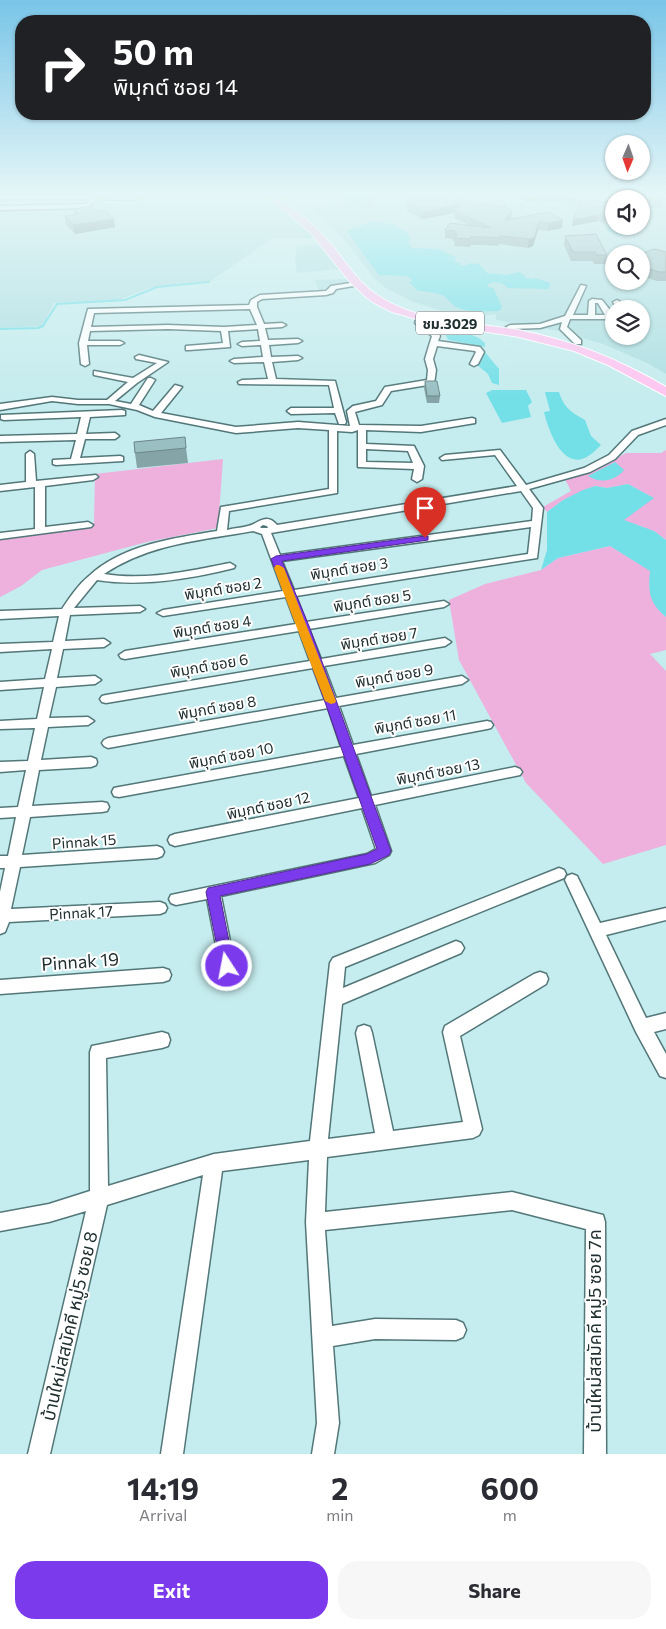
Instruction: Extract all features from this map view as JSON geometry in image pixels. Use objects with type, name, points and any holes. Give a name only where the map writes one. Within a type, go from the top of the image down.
[{"type":"main road","name":"ชม.3029","points":[[340,263],[357,284],[379,302],[420,317],[518,334],[577,348],[621,365],[666,392]]},
{"type":"main road","name":"ชม.3029","points":[[353,263],[374,287],[390,298],[426,312],[510,327],[578,342],[626,359],[666,380]]},
{"type":"street","points":[[272,381],[261,326],[252,307],[252,301],[260,297],[320,294],[331,292],[333,287],[357,284]]},
{"type":"street","points":[[578,342],[562,327],[583,286]]},
{"type":"street","points":[[591,317],[592,301],[600,301],[605,308]]},
{"type":"street","points":[[85,364],[84,344],[91,312],[252,307]]},
{"type":"street","points":[[168,327],[170,309]]},
{"type":"street","points":[[419,466],[360,465],[362,446],[358,427],[351,412],[356,408],[379,403],[388,389],[431,382],[432,370],[429,359],[437,339],[435,333],[418,321],[420,317]]},
{"type":"street","points":[[510,327],[540,326],[567,318],[605,317]]},
{"type":"street","points":[[86,329],[168,327],[224,330],[282,325]]},
{"type":"street","points":[[189,348],[227,345],[224,330]]},
{"type":"street","points":[[242,344],[298,341]]},
{"type":"street","points":[[84,344],[120,343]]},
{"type":"street","points":[[435,343],[478,349],[480,352],[474,364]]},
{"type":"street","points":[[109,402],[134,381],[164,362],[139,357]]},
{"type":"street","points":[[234,361],[298,358]]},
{"type":"street","points":[[97,373],[134,381]]},
{"type":"street","points":[[134,406],[151,380]]},
{"type":"street","points":[[223,534],[224,509],[334,491],[338,410],[332,383],[242,382]]},
{"type":"street","points":[[155,414],[178,387]]},
{"type":"street","points":[[122,413],[6,419],[8,406],[52,400],[109,402],[134,406],[155,414],[236,430],[298,425],[338,425],[349,429],[358,427],[421,429],[472,421]]},
{"type":"street","points":[[290,411],[338,410]]},
{"type":"street","points":[[75,462],[86,414]]},
{"type":"street","points":[[1,920],[7,862],[24,812],[65,613],[78,593],[96,576],[117,562],[151,548],[255,528],[260,532],[270,528],[314,524],[356,512],[522,486],[587,470],[612,457],[628,429],[666,417]]},
{"type":"street","points":[[621,441],[635,433],[666,422]]},
{"type":"street","points":[[0,440],[82,435]]},
{"type":"street","points":[[0,436],[115,436]]},
{"type":"street","points":[[362,446],[411,448],[419,466],[417,479]]},
{"type":"street","points":[[276,559],[536,523],[538,508],[497,452],[446,458]]},
{"type":"street","points":[[30,454],[40,531]]},
{"type":"street","points":[[56,462],[120,459]]},
{"type":"street","points":[[0,488],[93,477]]},
{"type":"street","name":"พิมุกต์ ซอย 3","points":[[288,592],[533,556],[536,523]]},
{"type":"street","points":[[0,536],[88,525]]},
{"type":"street","points":[[176,899],[370,859],[384,851],[304,626],[288,592],[276,559],[270,528]]},
{"type":"street","points":[[96,576],[109,579],[186,576],[230,566]]},
{"type":"street","name":"พิมุกต์ ซอย 2","points":[[163,613],[288,592]]},
{"type":"street","name":"พิมุกต์ ซอย 5","points":[[304,626],[444,604]]},
{"type":"street","points":[[0,615],[140,609]]},
{"type":"street","name":"พิมุกต์ ซอย 4","points":[[125,655],[304,626]]},
{"type":"street","name":"พิมุกต์ ซอย 7","points":[[316,663],[445,642]]},
{"type":"street","points":[[0,648],[104,643]]},
{"type":"street","name":"พิมุกต์ ซอย 6","points":[[106,699],[316,663]]},
{"type":"street","points":[[0,686],[95,680]]},
{"type":"street","name":"พิมุกต์ ซอย 9","points":[[332,703],[462,680]]},
{"type":"street","name":"พิมุกต์ ซอย 8","points":[[108,742],[332,703]]},
{"type":"street","points":[[0,725],[88,721]]},
{"type":"street","name":"พิมุกต์ ซอย 11","points":[[348,750],[487,725]]},
{"type":"street","name":"พิมุกต์ ซอย 10","points":[[119,792],[348,750]]},
{"type":"street","points":[[0,767],[91,762]]},
{"type":"street","name":"พิมุกต์ ซอย 13","points":[[367,801],[515,772]]},
{"type":"street","name":"พิมุกต์ ซอย 12","points":[[175,840],[367,801]]},
{"type":"street","points":[[0,813],[102,807]]},
{"type":"street","name":"Pinnak 15","points":[[7,862],[157,852]]},
{"type":"street","points":[[323,1454],[328,1424],[315,1222],[318,1150],[338,962],[565,877],[596,931],[642,1028],[666,1070]]},
{"type":"street","points":[[213,892],[227,966]]},
{"type":"street","name":"Pinnak 17","points":[[1,920],[160,908]]},
{"type":"street","points":[[596,931],[666,914]]},
{"type":"street","points":[[335,999],[456,948]]},
{"type":"street","name":"Pinnak 19","points":[[0,987],[162,975]]},
{"type":"street","points":[[0,1222],[49,1213],[214,1162],[474,1130],[451,1032],[540,979]]},
{"type":"street","points":[[642,1028],[666,1021]]},
{"type":"street","points":[[364,1033],[386,1141]]},
{"type":"street","name":"บ้านใหม่สสมัคคี หมู่5 ซอย 8","points":[[39,1454],[99,1197],[98,1052],[162,1040]]},
{"type":"street","points":[[172,1454],[214,1162]]},
{"type":"street","name":"บ้านใหม่สสมัคคี หมู่5 ซอย 7ค","points":[[315,1222],[512,1201],[596,1222],[595,1454]]},
{"type":"street","points":[[323,1338],[375,1329],[456,1330]]},
{"type":"shaded area","points":[[0,263],[237,263],[209,282],[149,288],[116,301],[54,303],[43,326],[0,328]]},
{"type":"shaded area","points":[[296,263],[336,263],[340,269],[297,273]]},
{"type":"shaded area","points":[[363,263],[605,263],[605,290],[650,290],[650,263],[666,263],[666,374],[647,363],[605,345],[650,345],[650,300],[605,300],[605,345],[559,331],[496,320],[496,314],[475,317],[439,310],[411,301],[386,288],[374,278]]},
{"type":"shaded area","points":[[350,279],[357,284],[320,294],[315,280]]},
{"type":"shaded area","points":[[666,450],[666,540],[654,531],[623,520],[653,498],[628,484],[607,488],[595,486],[563,500],[547,512],[543,507],[571,491],[565,479],[598,468],[626,453],[661,453]]},
{"type":"shaded area","points":[[223,459],[218,528],[147,542],[42,570],[21,586],[0,597],[0,535],[94,523],[95,474]]},
{"type":"shaded area","points":[[610,546],[651,571],[651,596],[657,607],[666,617],[666,650],[650,654],[666,671],[666,845],[603,864],[526,783],[459,660],[449,600],[485,584],[541,570],[558,558]]},
{"type":"water","points":[[370,263],[458,263],[464,266],[470,263],[479,264],[487,273],[506,275],[519,272],[526,276],[525,278],[536,278],[550,283],[549,289],[508,288],[501,283],[488,284],[487,286],[494,289],[502,307],[499,311],[474,311],[457,307],[442,295],[418,291],[409,282],[413,280],[406,276],[379,275]]},
{"type":"water","points":[[441,325],[479,338],[485,343],[485,347],[448,340]]},
{"type":"water","points":[[485,352],[499,369],[499,385],[492,383],[488,374],[476,364]]},
{"type":"water","points":[[492,390],[526,390],[532,402],[528,406],[531,417],[502,423],[486,393]]},
{"type":"water","points":[[545,392],[559,392],[563,402],[569,409],[585,420],[591,436],[601,445],[590,455],[582,459],[574,459],[561,451],[556,444],[544,412],[550,411]]},
{"type":"water","points":[[615,462],[624,470],[616,477],[603,481],[588,476]]},
{"type":"water","points":[[628,484],[654,498],[624,520],[654,531],[666,540],[666,617],[656,607],[651,597],[649,585],[650,571],[610,546],[558,558],[541,570],[547,550],[547,512],[563,500],[583,490],[595,486],[607,488]]},
{"type":"building","points":[[650,263],[666,263],[666,272],[650,269]]},
{"type":"building","points":[[425,381],[437,381],[440,396],[427,396]]},
{"type":"building","points":[[185,437],[186,448],[135,453],[134,442]]},
{"type":"waterway","points":[[0,329],[38,328],[43,326],[57,304],[125,300],[157,287],[209,282]]},
{"type":"slow traffic","points":[[279,568],[304,626],[331,701]]},
{"type":"route","points":[[227,966],[213,892],[370,859],[384,851],[304,626],[288,592],[276,559],[425,538]]}]
